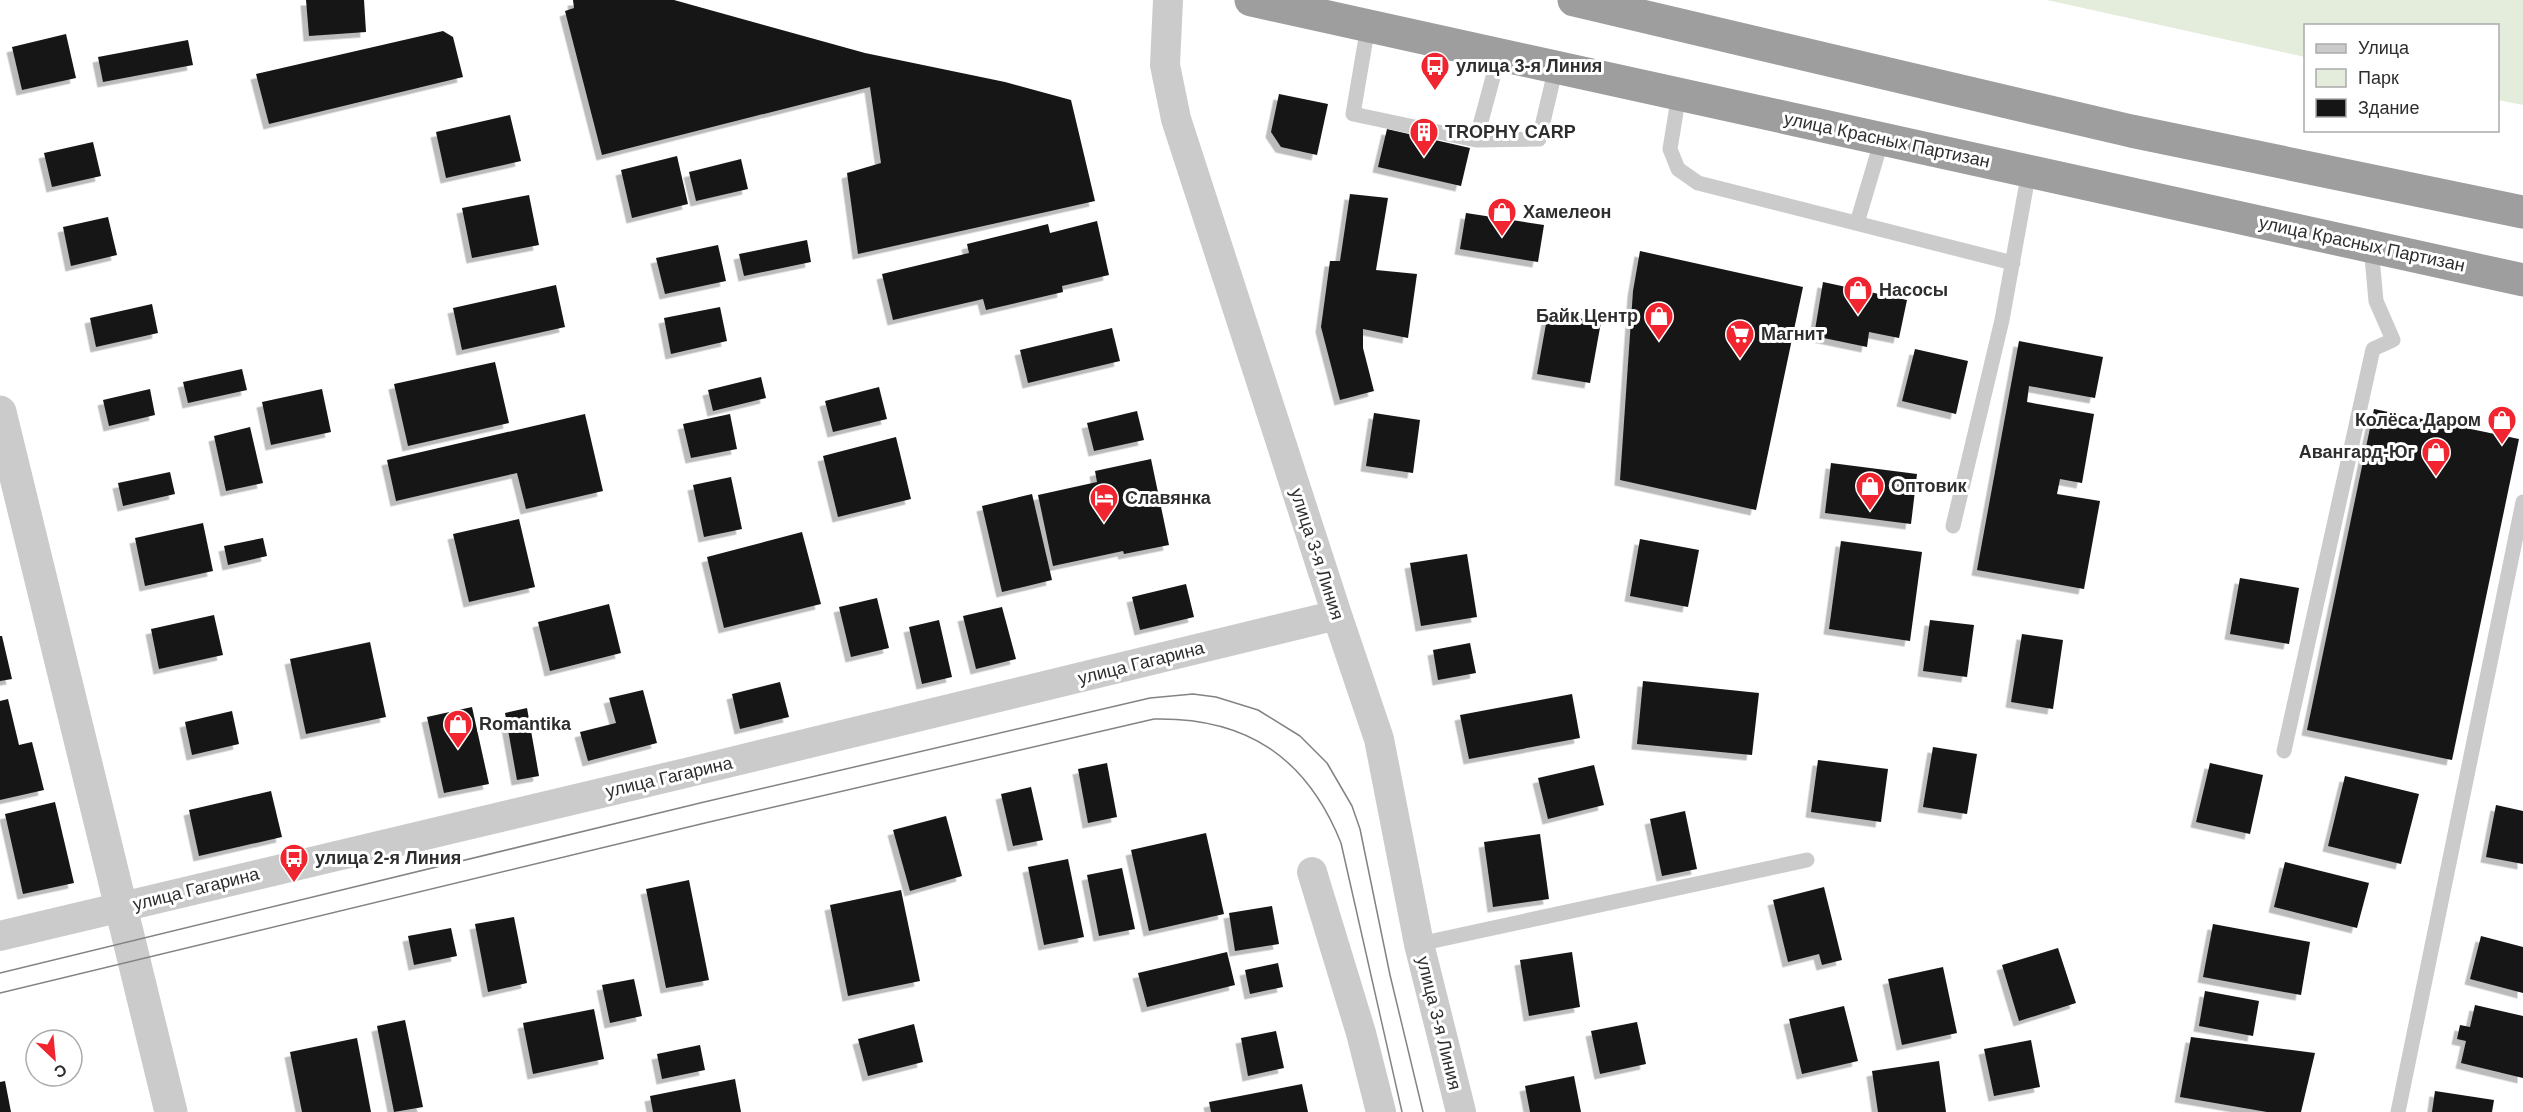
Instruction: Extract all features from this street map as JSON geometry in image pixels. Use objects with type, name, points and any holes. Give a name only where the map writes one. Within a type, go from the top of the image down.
[{"type":"highway","name":"улица Красных Партизан","points":[[1251,0],[2523,280]]},
{"type":"highway","points":[[1574,0],[2131,131],[2523,212]]},
{"type":"street","name":"улица 3-я Линия","points":[[1168,0],[1165,65],[1176,119],[1379,739],[1419,944],[1461,1112]]},
{"type":"street","points":[[0,412],[171,1112]]},
{"type":"street","name":"улица Гагарина","points":[[0,936],[1337,615]]},
{"type":"street","points":[[1312,872],[1361,1034],[1381,1112]]},
{"type":"lane","points":[[1368,26],[1353,114],[1476,140],[1539,139],[1556,67]]},
{"type":"lane","points":[[1476,140],[1499,55]]},
{"type":"lane","points":[[1678,94],[1670,149],[1678,169],[1698,183],[2013,263]]},
{"type":"lane","points":[[1857,223],[1882,139]]},
{"type":"lane","points":[[1953,526],[2002,320],[2029,171]]},
{"type":"lane","points":[[2284,751],[2373,349],[2393,340],[2376,302],[2371,246]]},
{"type":"lane","points":[[2398,1112],[2523,502]]},
{"type":"lane","points":[[1419,944],[1807,860]]},
{"type":"green space","points":[[2047,0],[2523,0],[2523,105],[2499,100],[2499,24],[2304,24],[2304,57]]},
{"type":"building","points":[[306,0],[364,0],[366,32],[309,36]]},
{"type":"building","points":[[573,0],[674,0],[865,53],[1005,82],[1071,100],[1095,201],[858,254],[847,173],[881,163],[870,87],[602,155],[565,11],[574,8]]},
{"type":"building","points":[[443,31],[453,37],[463,77],[269,124],[256,74]]},
{"type":"building","points":[[66,34],[76,78],[22,90],[12,47]]},
{"type":"building","points":[[188,40],[193,65],[103,82],[98,57]]},
{"type":"building","points":[[1279,94],[1328,104],[1317,155],[1281,147],[1271,132]]},
{"type":"building","points":[[510,115],[521,161],[446,178],[436,132]]},
{"type":"building","name":"TROPHY CARP","points":[[1387,129],[1470,148],[1461,186],[1378,167]]},
{"type":"building","points":[[93,142],[101,176],[52,187],[44,153]]},
{"type":"building","points":[[677,156],[688,204],[632,218],[621,170]]},
{"type":"building","points":[[741,159],[748,189],[696,201],[689,172]]},
{"type":"building","points":[[1350,194],[1388,198],[1376,270],[1417,274],[1408,338],[1363,329],[1363,348],[1374,391],[1340,400],[1321,327],[1330,261],[1340,261]]},
{"type":"building","points":[[529,195],[539,245],[472,258],[462,208]]},
{"type":"building","points":[[1466,213],[1544,225],[1538,262],[1460,249]]},
{"type":"building","points":[[108,217],[117,255],[71,266],[63,227]]},
{"type":"building","points":[[1097,221],[1109,275],[1062,286],[1063,292],[986,310],[983,299],[893,320],[882,274],[969,253],[967,244],[1048,224],[1050,233]]},
{"type":"building","points":[[807,240],[811,262],[744,276],[739,254]]},
{"type":"building","points":[[718,245],[726,281],[665,294],[656,258]]},
{"type":"building","points":[[1640,251],[1803,287],[1756,510],[1620,480],[1633,291]]},
{"type":"building","points":[[1823,282],[1907,300],[1899,338],[1869,332],[1867,347],[1814,336]]},
{"type":"building","points":[[556,285],[565,327],[462,350],[453,308]]},
{"type":"building","points":[[152,304],[158,333],[96,347],[90,318]]},
{"type":"building","points":[[720,307],[727,341],[671,354],[664,318]]},
{"type":"building","points":[[1548,313],[1601,322],[1590,383],[1537,374]]},
{"type":"building","points":[[1112,328],[1120,361],[1028,383],[1020,350]]},
{"type":"building","points":[[2019,341],[2103,357],[2095,398],[2029,386],[2027,402],[2094,414],[2082,483],[2060,479],[2057,494],[2100,501],[2084,589],[1977,570]]},
{"type":"building","points":[[1915,349],[1968,361],[1956,414],[1902,401]]},
{"type":"building","points":[[495,362],[509,423],[408,446],[394,384]]},
{"type":"building","points":[[242,369],[247,390],[188,403],[183,382]]},
{"type":"building","points":[[761,377],[766,398],[713,411],[708,390]]},
{"type":"building","points":[[879,387],[887,419],[833,432],[825,401]]},
{"type":"building","points":[[150,389],[155,415],[109,426],[103,400]]},
{"type":"building","points":[[322,389],[331,432],[271,445],[262,402]]},
{"type":"building","points":[[2374,409],[2519,439],[2452,760],[2307,730]]},
{"type":"building","points":[[1137,411],[1144,440],[1094,451],[1087,423]]},
{"type":"building","points":[[1374,413],[1420,420],[1413,473],[1366,466]]},
{"type":"building","points":[[585,414],[603,491],[526,509],[517,473],[396,501],[387,460]]},
{"type":"building","points":[[730,414],[737,449],[691,458],[683,424]]},
{"type":"building","points":[[250,427],[263,483],[226,491],[214,436]]},
{"type":"building","points":[[896,437],[911,499],[838,517],[823,456]]},
{"type":"building","name":"Славянка","points":[[1151,459],[1169,545],[1124,554],[1123,551],[1053,566],[1038,495],[1097,482],[1095,471]]},
{"type":"building","points":[[1831,463],[1917,474],[1911,524],[1825,513]]},
{"type":"building","points":[[170,472],[175,494],[123,506],[118,483]]},
{"type":"building","points":[[731,477],[742,529],[704,537],[693,485]]},
{"type":"building","points":[[1032,494],[1052,580],[1002,592],[982,506]]},
{"type":"building","points":[[519,519],[535,587],[469,602],[453,534]]},
{"type":"building","points":[[203,523],[213,571],[145,586],[135,538]]},
{"type":"building","points":[[802,532],[821,604],[724,628],[707,557]]},
{"type":"building","points":[[263,538],[267,556],[228,565],[224,546]]},
{"type":"building","points":[[1640,539],[1699,550],[1688,607],[1630,596]]},
{"type":"building","points":[[1841,541],[1922,552],[1910,641],[1829,629]]},
{"type":"building","points":[[1467,554],[1477,617],[1421,626],[1410,563]]},
{"type":"building","points":[[2240,578],[2299,588],[2289,644],[2230,634]]},
{"type":"building","points":[[1186,584],[1194,617],[1140,630],[1132,597]]},
{"type":"building","points":[[877,598],[889,648],[851,657],[839,607]]},
{"type":"building","points":[[609,604],[621,653],[550,671],[538,622]]},
{"type":"building","points":[[1002,607],[1016,659],[976,669],[963,616]]},
{"type":"building","points":[[214,615],[223,655],[159,669],[151,629]]},
{"type":"building","points":[[939,620],[952,677],[922,684],[909,627]]},
{"type":"building","points":[[1930,620],[1974,625],[1967,677],[1923,671]]},
{"type":"building","points":[[2022,634],[2063,640],[2053,709],[2011,702]]},
{"type":"building","points":[[0,636],[2,636],[12,679],[0,681]]},
{"type":"building","points":[[370,642],[386,717],[306,734],[290,659]]},
{"type":"building","points":[[1470,643],[1476,673],[1438,680],[1433,650]]},
{"type":"building","points":[[1643,681],[1759,693],[1752,755],[1637,744]]},
{"type":"building","points":[[780,682],[789,717],[740,729],[732,694]]},
{"type":"building","points":[[643,690],[657,743],[588,761],[580,732],[616,723],[609,698]]},
{"type":"building","points":[[1572,694],[1580,738],[1469,759],[1460,715]]},
{"type":"building","points":[[8,699],[19,745],[32,742],[44,790],[0,800],[0,701]]},
{"type":"building","name":"Romantika","points":[[472,707],[489,784],[444,793],[427,717]]},
{"type":"building","points":[[527,708],[539,776],[517,780],[505,713]]},
{"type":"building","points":[[232,711],[239,744],[192,755],[185,722]]},
{"type":"building","points":[[1933,747],[1977,754],[1967,814],[1923,807]]},
{"type":"building","points":[[1818,760],[1888,769],[1881,822],[1811,812]]},
{"type":"building","points":[[1107,763],[1117,817],[1088,823],[1078,769]]},
{"type":"building","points":[[2210,763],[2263,775],[2250,834],[2196,822]]},
{"type":"building","points":[[1594,765],[1604,805],[1548,819],[1538,778]]},
{"type":"building","points":[[2345,776],[2419,794],[2401,864],[2328,846]]},
{"type":"building","points":[[1031,787],[1043,840],[1013,846],[1001,794]]},
{"type":"building","points":[[271,791],[282,837],[199,856],[189,810]]},
{"type":"building","points":[[55,802],[74,883],[23,894],[5,814]]},
{"type":"building","points":[[2496,805],[2523,811],[2523,864],[2486,857]]},
{"type":"building","points":[[1685,811],[1697,869],[1662,876],[1650,819]]},
{"type":"building","points":[[946,816],[962,876],[910,891],[893,830]]},
{"type":"building","points":[[1206,833],[1224,914],[1149,931],[1131,850]]},
{"type":"building","points":[[1540,834],[1549,899],[1493,907],[1484,842]]},
{"type":"building","points":[[1068,859],[1084,937],[1044,945],[1028,867]]},
{"type":"building","points":[[2285,862],[2369,883],[2357,928],[2274,907]]},
{"type":"building","points":[[1122,868],[1135,929],[1099,936],[1087,875]]},
{"type":"building","points":[[689,880],[709,980],[666,988],[646,889]]},
{"type":"building","points":[[1824,887],[1842,960],[1822,965],[1819,954],[1788,962],[1773,900]]},
{"type":"building","points":[[901,890],[920,981],[848,996],[830,905]]},
{"type":"building","points":[[1272,906],[1279,944],[1235,951],[1229,913]]},
{"type":"building","points":[[514,917],[527,983],[488,992],[475,924]]},
{"type":"building","points":[[2213,924],[2310,942],[2301,995],[2203,977]]},
{"type":"building","points":[[451,928],[457,956],[414,965],[408,936]]},
{"type":"building","points":[[2481,936],[2523,947],[2523,993],[2470,979]]},
{"type":"building","points":[[2058,948],[2076,1003],[2019,1021],[2002,965]]},
{"type":"building","points":[[1227,952],[1235,985],[1147,1007],[1138,973]]},
{"type":"building","points":[[1572,952],[1580,1007],[1529,1016],[1520,960]]},
{"type":"building","points":[[1278,963],[1283,987],[1250,994],[1245,970]]},
{"type":"building","points":[[1943,967],[1957,1033],[1902,1045],[1888,979]]},
{"type":"building","points":[[634,979],[642,1016],[610,1023],[602,985]]},
{"type":"building","points":[[2205,991],[2259,1001],[2253,1036],[2199,1026]]},
{"type":"building","points":[[2475,1005],[2523,1016],[2523,1078],[2461,1063],[2466,1041],[2457,1039],[2460,1025],[2470,1027]]},
{"type":"building","points":[[1844,1006],[1858,1061],[1802,1074],[1789,1019]]},
{"type":"building","points":[[594,1009],[604,1059],[533,1074],[523,1023]]},
{"type":"building","points":[[405,1020],[423,1107],[394,1112],[377,1026]]},
{"type":"building","points":[[1637,1022],[1646,1064],[1600,1074],[1591,1031]]},
{"type":"building","points":[[914,1024],[923,1062],[868,1076],[858,1039]]},
{"type":"building","points":[[1276,1031],[1284,1068],[1248,1076],[1241,1038]]},
{"type":"building","points":[[2191,1037],[2315,1053],[2301,1112],[2267,1112],[2180,1097]]},
{"type":"building","points":[[357,1038],[371,1112],[302,1112],[290,1052]]},
{"type":"building","points":[[2031,1040],[2040,1087],[1994,1096],[1984,1049]]},
{"type":"building","points":[[700,1045],[705,1070],[662,1079],[657,1054]]},
{"type":"building","points":[[1939,1061],[1946,1112],[1878,1112],[1872,1071]]},
{"type":"building","points":[[1574,1076],[1581,1112],[1530,1112],[1525,1086]]},
{"type":"building","points":[[735,1079],[741,1112],[653,1112],[650,1096]]},
{"type":"building","points":[[5,1081],[11,1112],[0,1112],[0,1082]]},
{"type":"building","points":[[1302,1084],[1308,1112],[1211,1112],[1209,1102]]},
{"type":"building","points":[[2435,1091],[2494,1100],[2492,1112],[2432,1112]]},
{"type":"tram line","points":[[0,973],[700,803],[1150,698],[1193,694],[1216,697],[1258,710],[1300,736],[1327,763],[1352,806],[1360,829],[1390,975],[1423,1112]]},
{"type":"tram line","points":[[0,993],[705,823],[1154,719],[1187,720],[1218,726],[1245,735],[1270,748],[1311,787],[1327,813],[1341,843],[1402,1112]]},
{"type":"place","name":"улица 3-я Линия","points":[[1435,92]]},
{"type":"place","name":"TROPHY CARP","points":[[1424,158]]},
{"type":"place","name":"Хамелеон","points":[[1502,238]]},
{"type":"place","name":"Насосы","points":[[1858,316]]},
{"type":"place","name":"Байк Центр","points":[[1659,342]]},
{"type":"place","name":"Магнит","points":[[1740,360]]},
{"type":"place","name":"Колёса Даром","points":[[2502,446]]},
{"type":"place","name":"Авангард-Юг","points":[[2436,478]]},
{"type":"place","name":"Оптовик","points":[[1870,512]]},
{"type":"place","name":"Славянка","points":[[1104,524]]},
{"type":"place","name":"Romantika","points":[[458,750]]},
{"type":"place","name":"улица 2-я Линия","points":[[294,884]]}]
